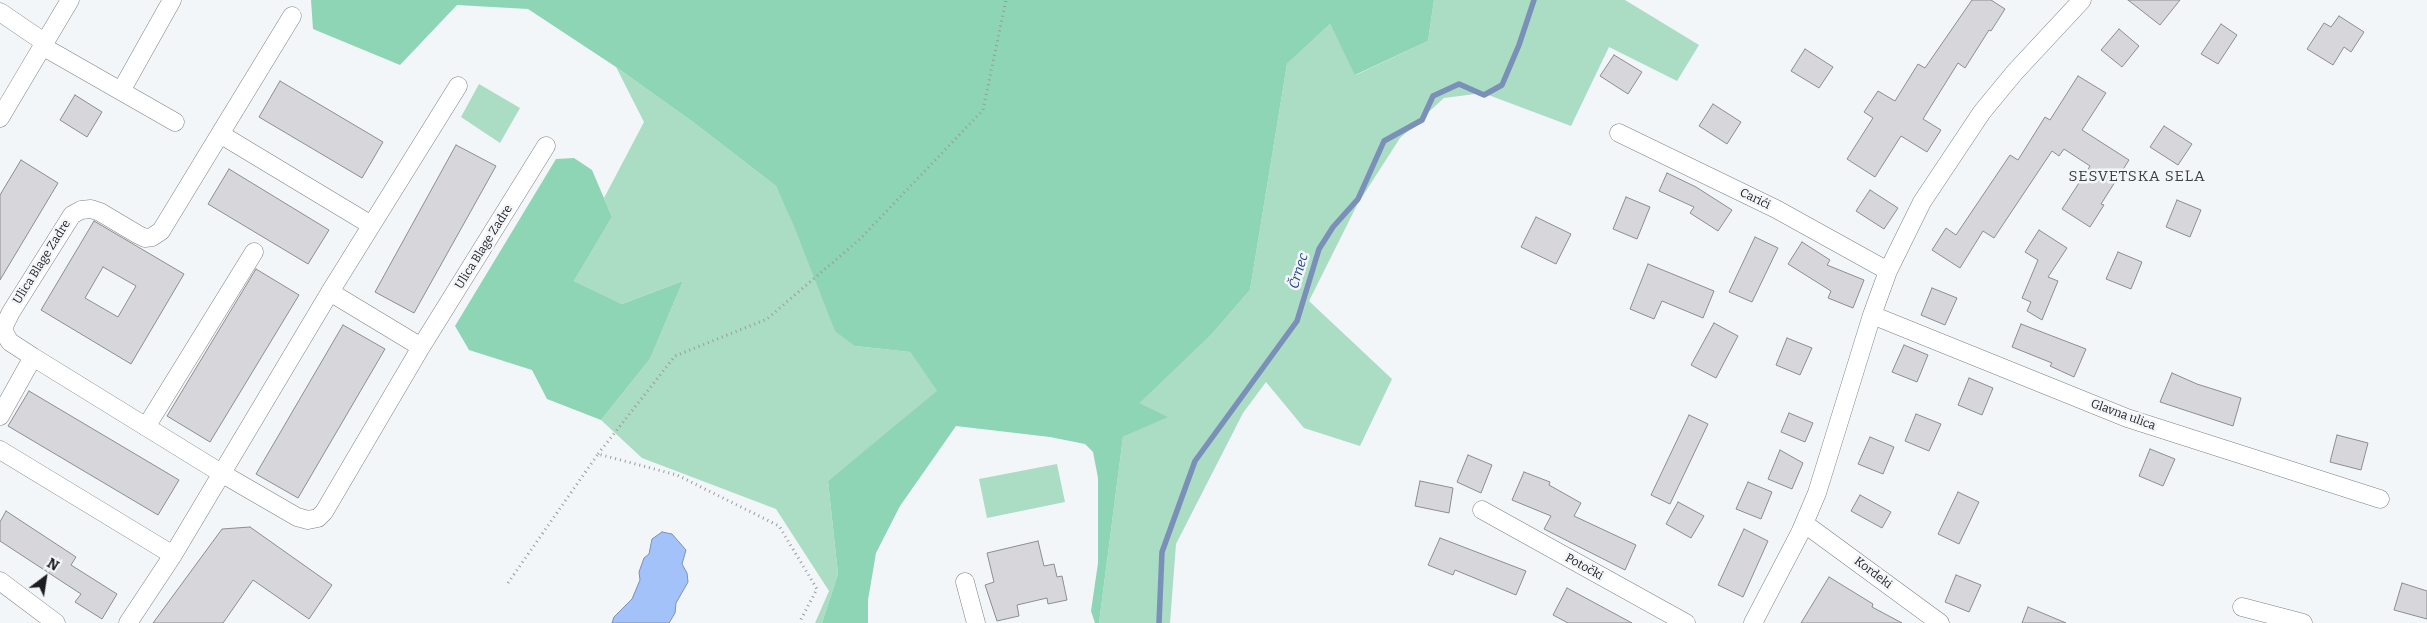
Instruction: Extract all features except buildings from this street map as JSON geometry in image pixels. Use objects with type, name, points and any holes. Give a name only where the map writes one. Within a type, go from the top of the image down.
[{"type":"street","points":[[0,118],[70,0]]},
{"type":"street","points":[[121,91],[172,0]]},
{"type":"street","points":[[1753,623],[1805,524],[1832,449],[1872,315],[1888,271],[1922,202],[1982,112],[2014,72],[2082,0]]},
{"type":"street","points":[[0,12],[43,44],[175,122]]},
{"type":"street","name":"Ulica Blage Zadre","points":[[292,16],[161,230],[152,237],[145,238],[100,212],[91,209],[82,210],[72,215],[4,326],[5,334],[10,342],[33,358],[221,473],[297,517],[308,520],[318,518],[324,512],[422,346],[546,146]]},
{"type":"street","points":[[128,623],[173,555],[330,292],[458,86]]},
{"type":"street","name":"Carići","points":[[1619,133],[1776,209],[1888,271]]},
{"type":"street","points":[[220,134],[371,225]]},
{"type":"street","points":[[146,427],[254,252]]},
{"type":"street","points":[[330,292],[422,346]]},
{"type":"street","name":"Glavna ulica","points":[[1872,315],[2127,418],[2380,499]]},
{"type":"street","points":[[0,416],[33,358]]},
{"type":"street","points":[[0,450],[173,555]]},
{"type":"street","name":"Potočki","points":[[1482,510],[1686,623]]},
{"type":"street","name":"Kordeki","points":[[1805,524],[1940,623]]},
{"type":"street","points":[[0,581],[56,623]]},
{"type":"street","points":[[965,582],[976,623]]},
{"type":"street","points":[[2242,607],[2303,623]]},
{"type":"path","points":[[508,583],[598,454],[675,356],[767,319],[860,239],[982,110],[1006,0]]},
{"type":"path","points":[[598,454],[677,475],[779,526],[817,589],[799,623]]},
{"type":"green space","points":[[311,0],[1434,0],[1428,41],[1355,75],[1330,24],[1287,64],[1250,290],[1211,335],[1140,403],[1168,417],[1123,437],[1099,623],[1095,623],[1091,611],[1098,563],[1098,478],[1093,452],[1085,444],[1050,437],[956,426],[900,506],[876,553],[868,600],[868,623],[822,623],[838,574],[828,481],[937,391],[910,352],[855,346],[835,331],[794,226],[776,186],[693,122],[616,67],[528,9],[457,5],[400,65],[313,29]]},
{"type":"green space","points":[[1434,0],[1625,0],[1699,45],[1677,81],[1609,47],[1571,126],[1483,93],[1444,98],[1400,138],[1357,205],[1309,301],[1392,379],[1360,446],[1304,428],[1266,382],[1243,413],[1176,544],[1170,623],[1099,623],[1123,437],[1167,417],[1140,403],[1211,335],[1250,290],[1287,64],[1330,24],[1356,75],[1428,41]]},
{"type":"green space","points":[[616,67],[693,122],[776,186],[855,346],[910,352],[938,392],[828,481],[838,574],[822,623],[815,623],[829,591],[776,509],[642,458],[601,420],[650,359],[683,281],[622,304],[574,281],[612,217],[604,198],[644,122]]},
{"type":"green space","points":[[479,84],[520,108],[500,143],[461,117]]},
{"type":"green space","points":[[574,158],[592,170],[612,217],[574,281],[622,304],[683,281],[650,359],[601,420],[547,399],[532,370],[469,350],[455,326],[556,159]]},
{"type":"green space","points":[[1057,464],[1065,502],[987,518],[979,479]]},
{"type":"water","points":[[662,532],[672,534],[686,550],[682,564],[687,573],[688,582],[676,603],[675,613],[669,623],[612,623],[614,617],[632,599],[640,580],[639,572],[644,558],[649,554],[652,539]]},
{"type":"waterway","name":"Črnec","points":[[1159,623],[1162,552],[1195,461],[1297,321],[1319,249],[1333,227],[1358,199],[1384,141],[1422,120],[1433,96],[1459,84],[1484,95],[1502,85],[1519,45],[1534,0]]},
{"type":"district","name":"SESVETSKA SELA","points":[[2137,177]]}]
